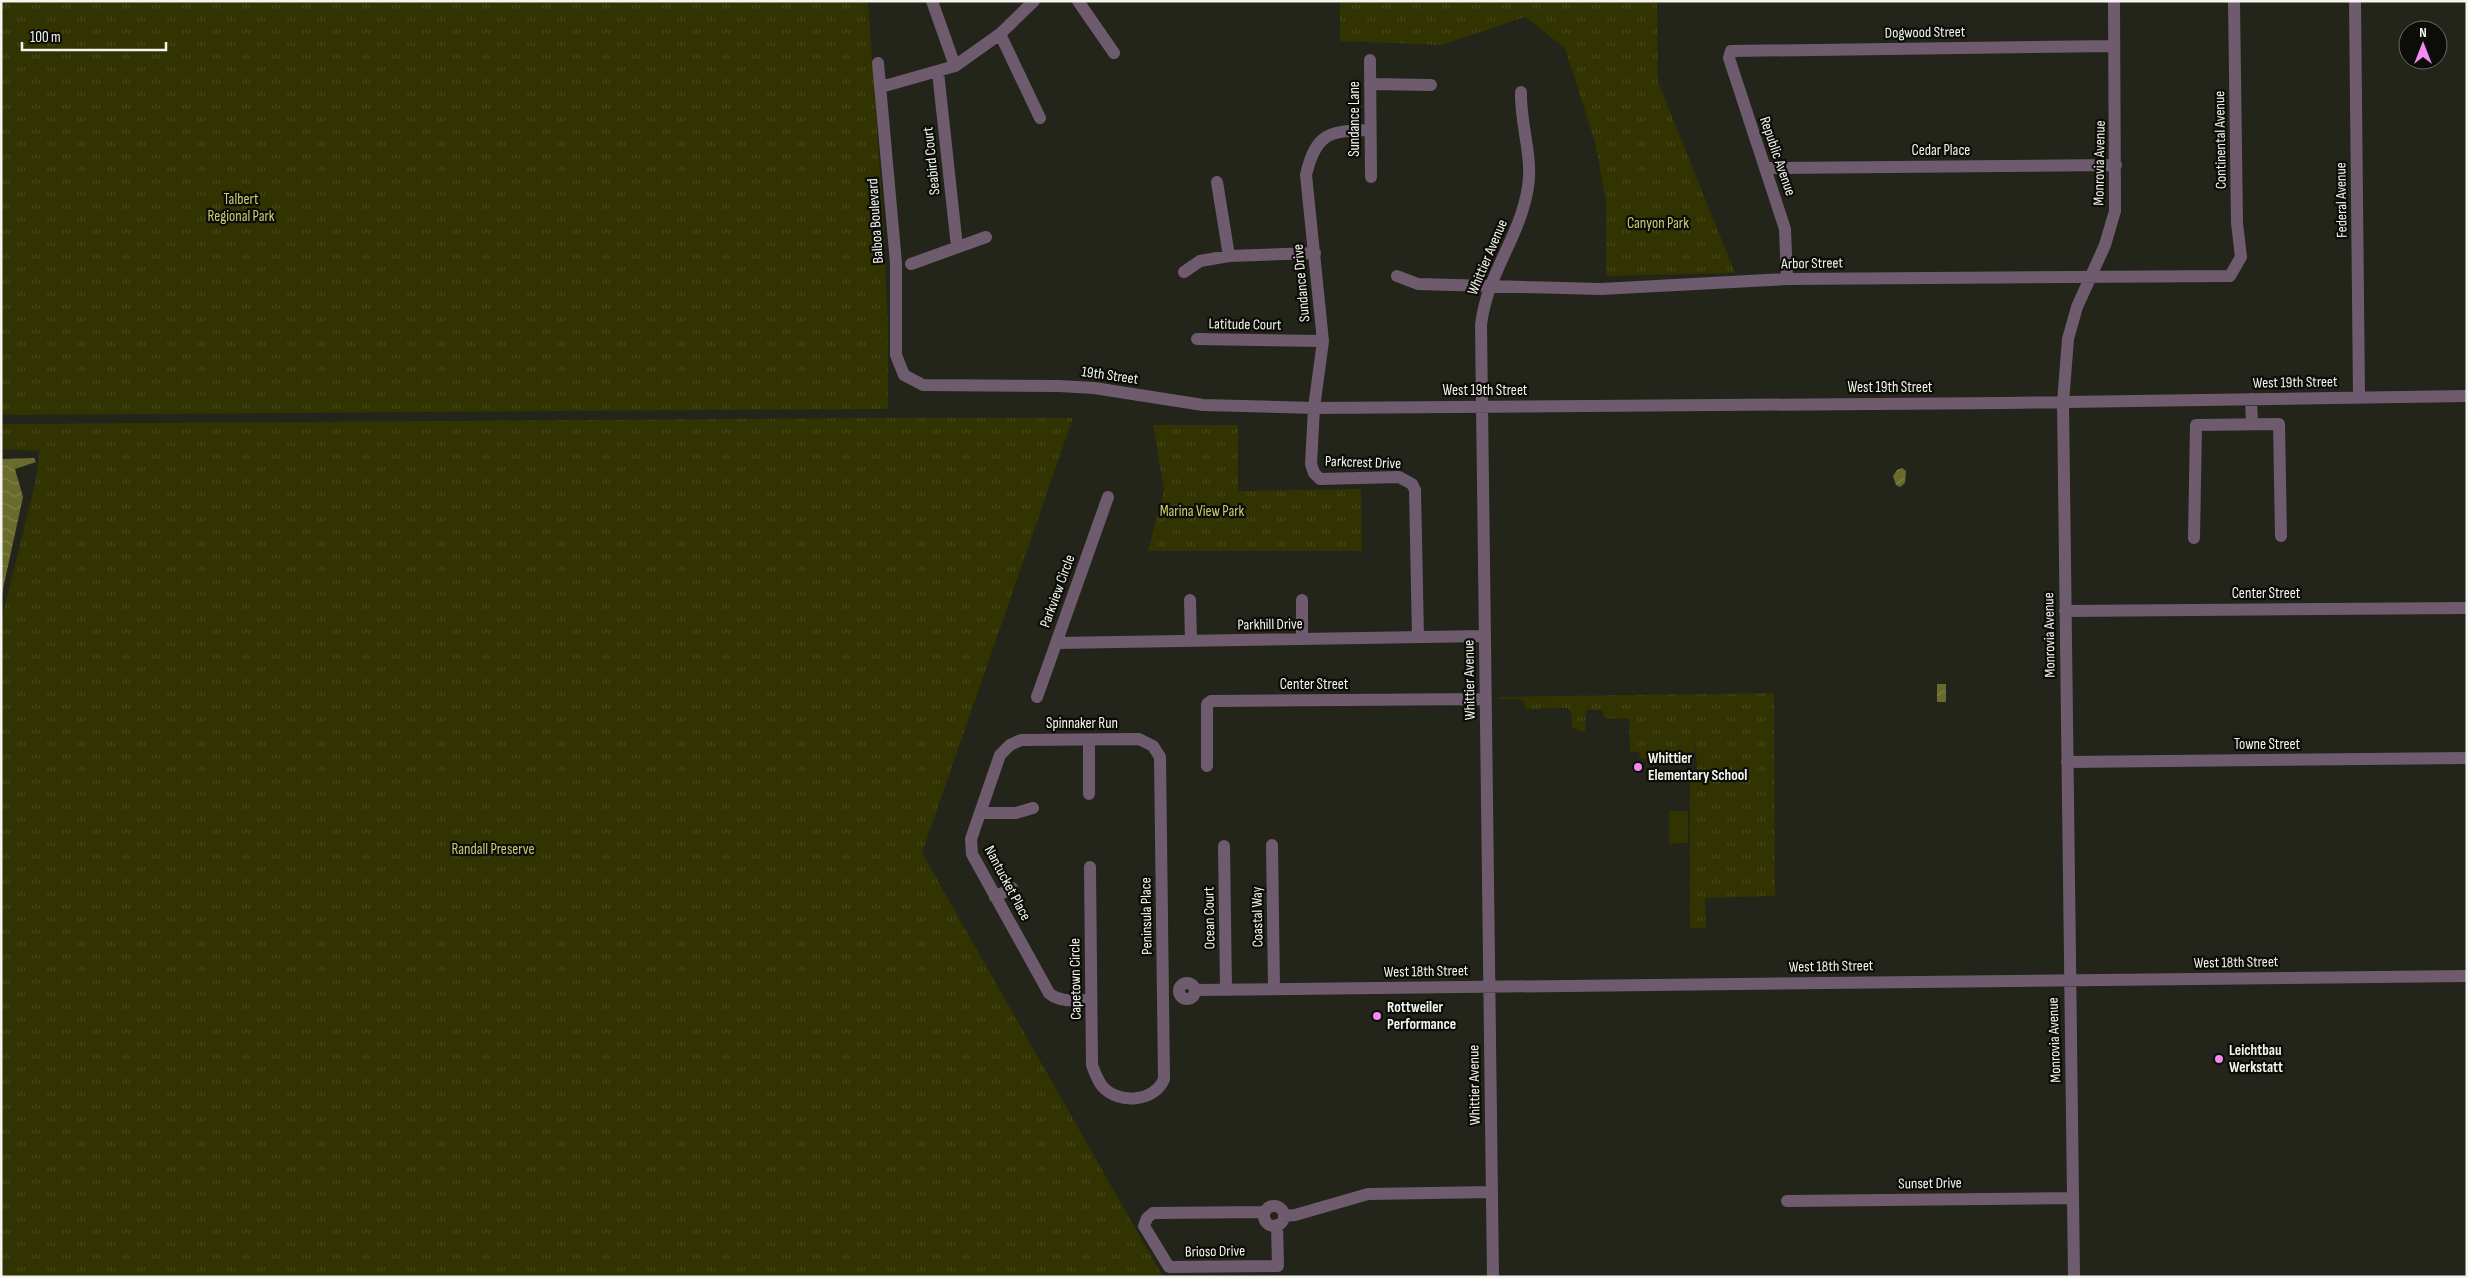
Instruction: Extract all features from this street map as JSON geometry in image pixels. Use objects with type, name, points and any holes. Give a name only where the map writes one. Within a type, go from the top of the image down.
[{"type":"street","points":[[932,1],[955,66]]},
{"type":"street","points":[[881,87],[955,66],[1000,34],[1034,1]]},
{"type":"street","points":[[1078,1],[1114,53]]},
{"type":"street","name":"Monrovia Avenue","points":[[2074,1277],[2063,402],[2068,339],[2077,307],[2105,245],[2115,211],[2114,1]]},
{"type":"street","name":"Continental Avenue","points":[[2230,276],[2241,257],[2237,223],[2234,1]]},
{"type":"street","name":"Federal Avenue","points":[[2355,1],[2359,398]]},
{"type":"street","points":[[1000,34],[1040,118]]},
{"type":"street","name":"Dogwood Street","points":[[1737,50],[2114,46]]},
{"type":"street","name":"Republic Avenue","points":[[1737,50],[1732,51],[1729,58],[1767,168],[1785,228],[1787,280]]},
{"type":"street","name":"Sundance Lane","points":[[1370,60],[1371,178]]},
{"type":"street","name":"Balboa Boulevard","points":[[878,63],[896,263],[895,343],[898,364],[904,375]]},
{"type":"street","name":"Seabird Court","points":[[938,72],[957,247]]},
{"type":"street","points":[[1370,84],[1431,85]]},
{"type":"street","name":"Whittier Avenue","points":[[1492,1277],[1481,406],[1482,325],[1484,305],[1490,285],[1520,219],[1529,186],[1529,165],[1520,110],[1520,92]]},
{"type":"street","name":"Sundance Drive","points":[[1314,408],[1323,341],[1306,175],[1310,156],[1325,137],[1338,131],[1370,130]]},
{"type":"street","name":"Cedar Place","points":[[1767,168],[2116,166]]},
{"type":"street","points":[[1217,182],[1229,256]]},
{"type":"street","points":[[911,264],[986,237]]},
{"type":"street","points":[[1184,272],[1200,261],[1229,256],[1315,253]]},
{"type":"street","name":"Arbor Street","points":[[1397,276],[1418,284],[1601,289],[1787,280],[2230,276]]},
{"type":"street","name":"Latitude Court","points":[[1197,339],[1323,341]]},
{"type":"street","name":"19th Street","points":[[904,375],[923,385],[1094,388],[1170,402],[1203,405],[1314,408]]},
{"type":"street","name":"West 19th Street","points":[[1314,408],[2063,402],[2467,396]]},
{"type":"street","points":[[2251,399],[2252,424]]},
{"type":"street","name":"Parkcrest Drive","points":[[1314,408],[1311,464],[1314,473],[1320,479],[1399,477],[1412,484],[1415,490],[1418,638]]},
{"type":"street","points":[[2194,538],[2196,426],[2252,424],[2279,424],[2281,536]]},
{"type":"street","name":"Parkview Circle","points":[[1037,697],[1108,497]]},
{"type":"street","points":[[1190,600],[1191,641]]},
{"type":"street","points":[[1302,600],[1302,639]]},
{"type":"street","name":"Center Street","points":[[2065,610],[2467,608]]},
{"type":"street","name":"Parkhill Drive","points":[[1056,643],[1484,636]]},
{"type":"street","name":"Center Street","points":[[1207,766],[1208,704],[1211,701],[1485,699]]},
{"type":"street","name":"Spinnaker Run","points":[[1010,745],[1021,740],[1138,739],[1153,746]]},
{"type":"street","points":[[1088,740],[1089,794]]},
{"type":"street","name":"Nantucket Place","points":[[1010,745],[1000,755],[970,846],[1049,994],[1054,998],[1063,1000],[1091,1000]]},
{"type":"street","name":"Peninsula Place","points":[[1103,1087],[1121,1097],[1148,1097],[1161,1087],[1164,1079],[1160,757],[1153,746]]},
{"type":"street","name":"Towne Street","points":[[2067,762],[2467,758]]},
{"type":"street","points":[[980,813],[1016,813],[1033,808]]},
{"type":"street","name":"Coastal Way","points":[[1272,845],[1274,989]]},
{"type":"street","name":"Ocean Court","points":[[1224,846],[1226,990]]},
{"type":"street","name":"Capetown Circle","points":[[1090,867],[1092,1065],[1103,1087]]},
{"type":"street","points":[[996,897],[1012,888]]},
{"type":"street","name":"West 18th Street","points":[[1163,981],[1183,990],[1190,984],[1195,990],[1226,990],[2467,976]]},
{"type":"street","points":[[1163,1000],[1175,1000],[1183,990]]},
{"type":"street","name":"Brioso Drive","points":[[1281,1221],[1295,1215],[1368,1194],[1492,1192]]},
{"type":"street","name":"Sunset Drive","points":[[1787,1201],[2073,1198]]},
{"type":"street","name":"Brioso Drive","points":[[1271,1206],[1277,1206],[1282,1210],[1281,1221],[1278,1266],[1169,1267],[1144,1226],[1147,1218],[1153,1213],[1264,1212],[1271,1206]]},
{"type":"green space","name":"Talbert Regional Park","points":[[1,1],[868,1],[883,215],[888,325],[888,409],[1,415]]},
{"type":"green space","name":"Canyon Park","points":[[1340,1],[1657,1],[1658,82],[1735,273],[1606,276],[1606,202],[1595,142],[1565,48],[1525,17],[1441,45],[1340,41]]},
{"type":"green space","name":"Randall Preserve","points":[[1073,418],[922,853],[1163,1277],[1,1277],[1,621],[35,484],[40,451],[1,449],[1,424]]},
{"type":"green space","name":"Marina View Park","points":[[1153,425],[1238,425],[1238,491],[1361,489],[1362,551],[1148,551],[1164,491]]},
{"type":"green space","points":[[1774,693],[1775,896],[1705,898],[1706,928],[1690,928],[1690,781],[1698,781],[1695,740],[1694,760],[1639,759],[1640,752],[1630,752],[1629,719],[1605,718],[1602,710],[1586,710],[1585,732],[1572,728],[1571,712],[1568,708],[1525,709],[1524,702],[1520,699],[1499,699],[1498,697]]},
{"type":"green space","points":[[1669,811],[1688,811],[1688,843],[1669,844]]},
{"type":"water","points":[[34,458],[36,462],[15,469],[23,497],[1,598],[1,459]]},
{"type":"water","points":[[1902,468],[1906,471],[1905,483],[1900,487],[1896,485],[1893,476],[1897,470]]},
{"type":"water","points":[[1937,684],[1946,684],[1946,702],[1937,702]]},
{"type":"place","name":"Whittier Elementary School","points":[[1638,767]]},
{"type":"place","name":"Rottweiler Performance","points":[[1377,1016]]},
{"type":"place","name":"Leichtbau Werkstatt","points":[[2219,1059]]}]
